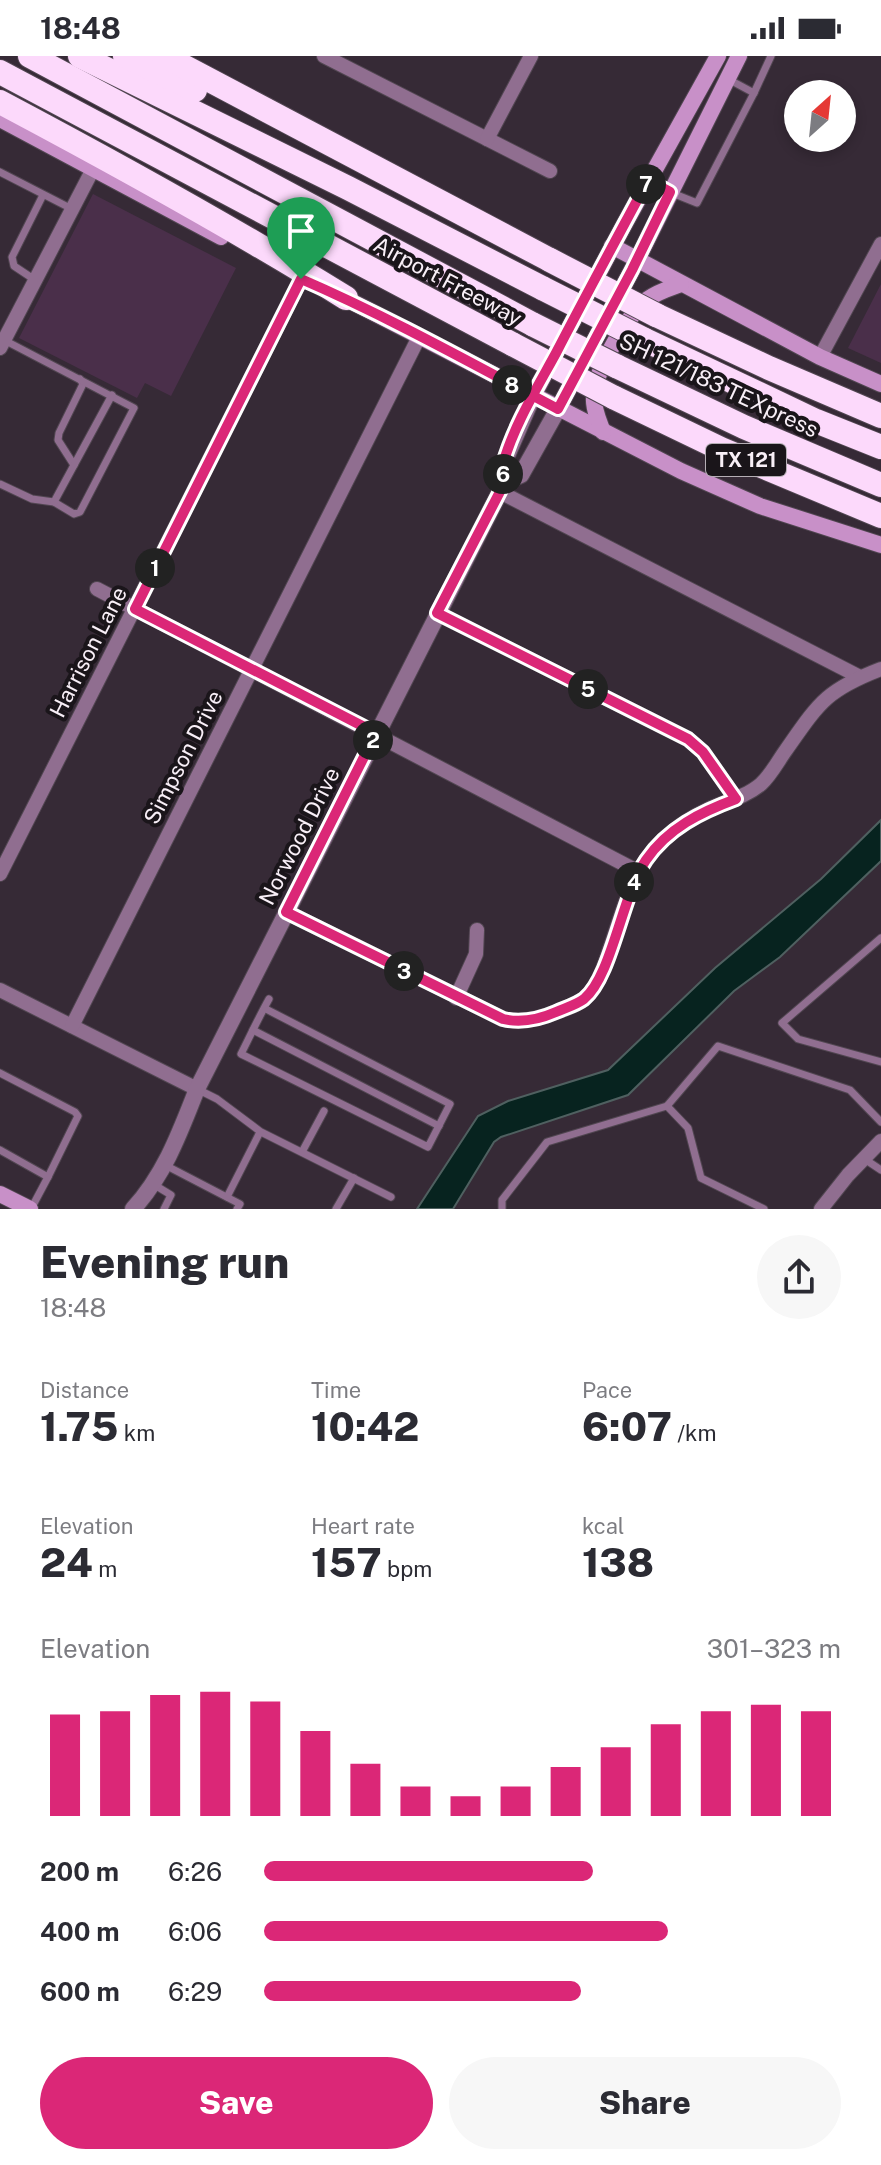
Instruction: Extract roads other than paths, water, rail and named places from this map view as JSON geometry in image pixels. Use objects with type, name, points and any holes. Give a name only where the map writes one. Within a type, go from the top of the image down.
[{"type":"highway","name":"SH 121/183 TEXpress","points":[[30,56],[534,325],[744,427],[881,485]]},
{"type":"highway","name":"SH 121/183 TEXpress","points":[[80,56],[348,188],[643,339],[816,421],[881,447]]},
{"type":"highway","points":[[125,56],[205,95],[314,155],[345,152]]},
{"type":"highway","points":[[164,56],[656,315],[881,416]]},
{"type":"highway","name":"Airport Freeway","points":[[0,72],[613,397],[721,449],[881,516]]},
{"type":"highway","points":[[0,102],[131,171],[346,298]]},
{"type":"main road","name":"Norwood Drive","points":[[533,396],[718,56]]},
{"type":"main road","name":"Norwood Drive","points":[[558,409],[739,56]]},
{"type":"main road","points":[[0,119],[301,279],[346,298],[660,461],[760,506],[881,545]]},
{"type":"main road","points":[[648,180],[670,192]]},
{"type":"main road","points":[[612,246],[820,357],[881,384]]},
{"type":"main road","points":[[603,432],[594,406],[594,394],[617,339],[647,300],[681,284]]},
{"type":"main road","points":[[0,1194],[30,1209]]},
{"type":"street","points":[[324,56],[550,171]]},
{"type":"street","points":[[487,139],[531,56]]},
{"type":"street","points":[[2,344],[93,169]]},
{"type":"street","points":[[820,357],[881,244]]},
{"type":"street","name":"Harrison Lane","points":[[0,874],[301,279]]},
{"type":"street","name":"Simpson Drive","points":[[72,1026],[419,337]]},
{"type":"street","name":"Norwood Drive","points":[[133,1209],[165,1165],[197,1089],[502,487],[502,467],[533,396]]},
{"type":"street","name":"Norwood Drive","points":[[502,487],[521,475],[558,409]]},
{"type":"street","points":[[502,487],[860,677]]},
{"type":"street","points":[[97,589],[639,872]]},
{"type":"street","points":[[437,613],[688,739],[703,752],[736,799]]},
{"type":"street","points":[[286,912],[503,1019],[514,1021],[548,1015],[584,1000],[593,989],[639,872],[657,845],[673,831],[710,809],[760,785],[814,710],[827,697],[842,685],[881,669]]},
{"type":"street","points":[[456,998],[476,954],[477,930]]},
{"type":"street","points":[[0,990],[197,1089]]},
{"type":"street","points":[[821,1209],[881,1141]]},
{"type":"lane","points":[[670,192],[697,203],[771,56]]},
{"type":"lane","points":[[727,79],[754,93]]},
{"type":"lane","points":[[0,172],[72,209]]},
{"type":"lane","points":[[35,280],[14,266],[12,257],[43,195]]},
{"type":"lane","points":[[0,484],[32,499],[54,502],[74,514],[84,507],[134,408],[80,379],[2,344]]},
{"type":"lane","points":[[74,465],[58,440],[83,384],[80,379]]},
{"type":"lane","points":[[54,502],[112,395]]},
{"type":"lane","points":[[881,938],[782,1023],[798,1039],[881,1062]]},
{"type":"lane","points":[[264,1008],[450,1104],[428,1147],[241,1054],[264,1008],[269,999]]},
{"type":"lane","points":[[227,1029],[248,1040]]},
{"type":"lane","points":[[253,1030],[439,1126]]},
{"type":"lane","points":[[502,1209],[502,1200],[547,1142],[667,1106],[718,1046],[850,1090],[881,1122]]},
{"type":"lane","points":[[0,1073],[78,1116],[30,1209]]},
{"type":"lane","points":[[197,1089],[217,1099],[260,1132],[391,1197]]},
{"type":"lane","points":[[667,1106],[688,1128],[701,1178],[764,1209]]},
{"type":"lane","points":[[302,1152],[324,1111]]},
{"type":"lane","points":[[227,1197],[260,1132]]},
{"type":"lane","points":[[0,1150],[48,1177]]},
{"type":"lane","points":[[863,1158],[881,1170]]},
{"type":"lane","points":[[165,1165],[240,1204],[237,1209]]},
{"type":"lane","points":[[336,1209],[354,1178]]},
{"type":"lane","points":[[153,1184],[171,1195],[164,1209]]}]
